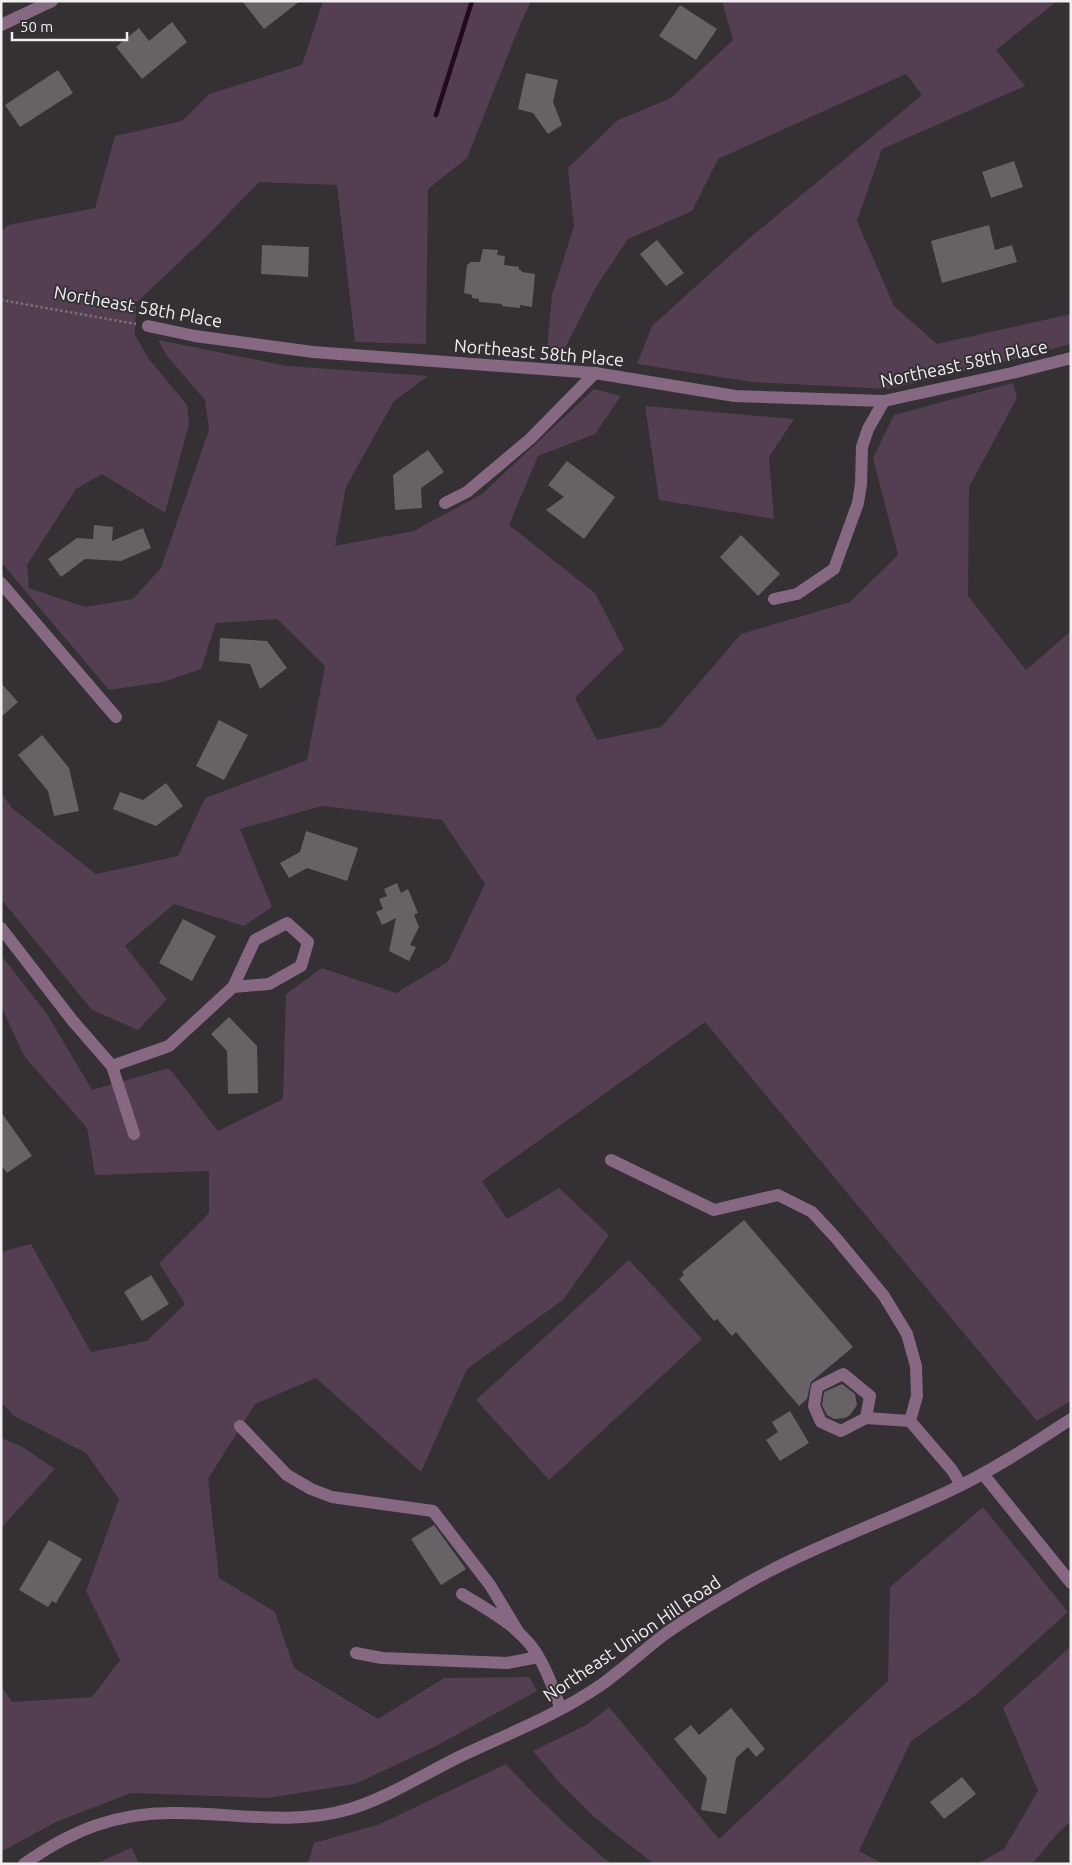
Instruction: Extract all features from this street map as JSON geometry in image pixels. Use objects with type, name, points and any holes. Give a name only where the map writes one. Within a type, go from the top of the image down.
[{"type":"street","points":[[1,25],[52,1]]},
{"type":"street","name":"Northeast 58th Place","points":[[148,326],[194,336],[314,352],[595,373],[735,396],[884,401],[1071,358]]},
{"type":"street","points":[[445,503],[467,492],[530,439],[595,373]]},
{"type":"street","points":[[774,599],[797,594],[834,569],[858,503],[862,484],[862,447],[868,429],[884,401]]},
{"type":"street","points":[[1,583],[116,717]]},
{"type":"street","points":[[112,1066],[169,1046],[233,987],[256,940],[287,923],[308,942],[301,966],[269,984],[233,987]]},
{"type":"street","points":[[1,928],[72,1020],[112,1066],[134,1134]]},
{"type":"street","points":[[610,1160],[714,1210],[778,1195],[812,1212],[860,1265],[884,1296],[907,1334],[916,1366],[917,1396],[910,1421]]},
{"type":"street","points":[[866,1418],[870,1396],[843,1374],[817,1387],[814,1406],[821,1422],[841,1431],[866,1418],[910,1421],[952,1470],[961,1485]]},
{"type":"street","name":"Northeast Union Hill Road","points":[[24,1864],[72,1834],[114,1819],[149,1814],[177,1813],[258,1818],[304,1817],[349,1809],[391,1793],[458,1758],[561,1709],[603,1684],[686,1620],[753,1580],[804,1554],[961,1485],[1011,1458],[1071,1419]]},
{"type":"street","points":[[240,1426],[287,1475],[311,1489],[332,1497],[433,1511],[490,1585],[520,1633],[538,1657],[561,1709]]},
{"type":"street","points":[[982,1474],[1071,1583]]},
{"type":"street","points":[[462,1594],[498,1615],[520,1633]]},
{"type":"street","points":[[356,1653],[382,1658],[507,1663],[538,1657]]},
{"type":"path","name":"Northeast 58th Place","points":[[1,300],[148,326]]},
{"type":"shaded area","points":[[323,1],[531,1],[467,158],[428,189],[426,344],[355,342],[337,185],[259,182],[207,236],[136,303],[135,335],[149,359],[187,405],[189,424],[165,513],[102,474],[76,489],[27,565],[29,588],[85,607],[133,599],[161,568],[209,430],[205,400],[167,356],[158,340],[287,366],[428,376],[394,401],[346,487],[335,546],[414,531],[482,494],[594,389],[621,396],[595,434],[538,456],[509,525],[595,593],[624,649],[575,698],[597,740],[661,727],[741,634],[850,602],[898,555],[873,458],[894,415],[1013,383],[1017,398],[969,487],[968,596],[1026,670],[1071,631],[1071,1401],[1037,1421],[705,1022],[482,1181],[507,1219],[559,1188],[609,1235],[563,1300],[467,1369],[421,1472],[316,1378],[255,1404],[208,1479],[219,1578],[275,1612],[294,1668],[378,1719],[444,1678],[529,1677],[537,1691],[436,1746],[355,1784],[268,1798],[131,1793],[56,1822],[1,1852],[1,1685],[12,1702],[92,1697],[120,1660],[86,1591],[119,1499],[86,1453],[14,1416],[1,1402],[1,1252],[31,1244],[91,1352],[147,1341],[185,1304],[159,1263],[209,1213],[209,1171],[95,1175],[87,1128],[24,1056],[1,1006],[1,955],[47,1014],[92,1090],[169,1068],[218,1131],[283,1099],[286,994],[322,968],[396,993],[448,962],[485,884],[442,820],[322,806],[240,829],[272,907],[244,926],[174,904],[125,946],[167,999],[138,1030],[92,1010],[1,899],[1,792],[12,808],[96,874],[178,856],[205,798],[307,760],[325,666],[277,619],[216,623],[201,669],[163,682],[109,690],[1,562],[1,231],[8,225],[95,208],[115,136],[182,121],[209,94],[302,65]]},
{"type":"shaded area","points":[[722,1],[1057,1],[996,50],[1025,86],[882,149],[857,221],[894,306],[937,344],[1071,314],[1071,344],[888,389],[752,382],[637,364],[652,326],[746,241],[922,95],[906,74],[718,159],[692,211],[628,239],[596,287],[564,350],[547,349],[552,295],[574,226],[568,168],[618,120],[671,98],[733,40]]},
{"type":"shaded area","points":[[645,406],[794,419],[769,457],[774,519],[659,500]]},
{"type":"shaded area","points":[[629,1260],[702,1339],[549,1480],[476,1400]]},
{"type":"shaded area","points":[[1,1438],[21,1446],[55,1469],[1,1528]]},
{"type":"shaded area","points":[[983,1507],[1068,1612],[976,1695],[911,1741],[859,1851],[883,1864],[654,1864],[594,1817],[558,1781],[533,1751],[586,1725],[609,1707],[719,1839],[888,1681],[890,1587]]},
{"type":"shaded area","points":[[1071,1646],[1071,1821],[1056,1835],[1032,1864],[977,1864],[1004,1849],[1038,1791],[1003,1708]]},
{"type":"shaded area","points":[[506,1764],[557,1816],[611,1864],[308,1864],[314,1843],[380,1824]]},
{"type":"shaded area","points":[[131,1848],[139,1864],[95,1864]]},
{"type":"building","points":[[242,1],[300,1],[264,29]]},
{"type":"building","points":[[680,5],[717,29],[696,60],[659,36]]},
{"type":"building","points":[[172,22],[187,42],[142,79],[116,47],[139,28],[149,41]]},
{"type":"building","points":[[58,70],[73,93],[20,127],[5,105]]},
{"type":"building","points":[[526,73],[558,80],[553,102],[562,125],[548,134],[533,113],[518,109]]},
{"type":"building","points":[[1014,161],[1023,187],[991,198],[982,172]]},
{"type":"building","points":[[989,225],[995,250],[1012,245],[1017,262],[942,283],[931,241]]},
{"type":"building","points":[[657,240],[684,273],[666,286],[640,254]]},
{"type":"building","points":[[262,245],[309,247],[308,277],[261,274]]},
{"type":"building","points":[[483,249],[498,250],[497,255],[505,256],[504,265],[519,267],[519,270],[522,272],[535,274],[532,307],[520,305],[520,308],[479,302],[479,299],[472,298],[472,295],[464,293],[467,265],[471,262],[480,262]]},
{"type":"building","points":[[428,450],[444,472],[421,488],[422,508],[395,510],[393,475]]},
{"type":"building","points":[[567,461],[615,497],[584,539],[546,510],[564,497],[548,485]]},
{"type":"building","points":[[94,525],[113,527],[112,541],[143,528],[151,548],[121,561],[85,559],[61,577],[48,559],[77,538],[93,539]]},
{"type":"building","points":[[741,535],[780,574],[758,596],[720,557]]},
{"type":"building","points":[[220,638],[267,641],[287,668],[260,689],[250,664],[219,661]]},
{"type":"building","points":[[1,683],[18,702],[1,717]]},
{"type":"building","points":[[219,720],[248,735],[224,780],[196,766]]},
{"type":"building","points":[[42,735],[69,768],[79,811],[54,816],[48,791],[18,755]]},
{"type":"building","points":[[166,783],[183,806],[156,826],[113,809],[120,792],[143,800]]},
{"type":"building","points":[[306,831],[358,848],[347,881],[307,868],[289,878],[280,863],[300,852]]},
{"type":"building","points":[[397,883],[401,893],[408,889],[418,913],[414,915],[419,927],[410,945],[416,947],[409,961],[389,951],[396,918],[382,925],[376,912],[383,909],[379,899],[387,896],[384,889]]},
{"type":"building","points":[[183,919],[216,936],[192,981],[159,963]]},
{"type":"building","points":[[229,1017],[257,1046],[258,1093],[228,1094],[227,1051],[211,1034]]},
{"type":"building","points":[[1,1112],[32,1156],[7,1173],[1,1165]]},
{"type":"building","points":[[744,1220],[853,1347],[811,1382],[807,1399],[799,1406],[736,1332],[732,1336],[717,1319],[714,1321],[679,1279],[684,1275],[682,1272]]},
{"type":"building","points":[[151,1275],[169,1304],[142,1321],[124,1292]]},
{"type":"building","points":[[842,1384],[855,1394],[857,1405],[850,1415],[845,1418],[834,1419],[827,1415],[822,1405],[824,1392]]},
{"type":"building","points":[[790,1411],[809,1443],[780,1461],[766,1440],[778,1432],[772,1422]]},
{"type":"building","points":[[434,1525],[466,1569],[441,1585],[411,1539]]},
{"type":"building","points":[[49,1540],[82,1559],[56,1603],[52,1601],[48,1607],[19,1590]]},
{"type":"building","points":[[731,1708],[765,1749],[756,1757],[748,1747],[736,1758],[726,1814],[701,1810],[707,1778],[674,1739],[691,1725],[699,1735]]},
{"type":"building","points":[[962,1777],[976,1794],[944,1819],[930,1802]]},
{"type":"waterway","points":[[436,115],[472,1]]}]
